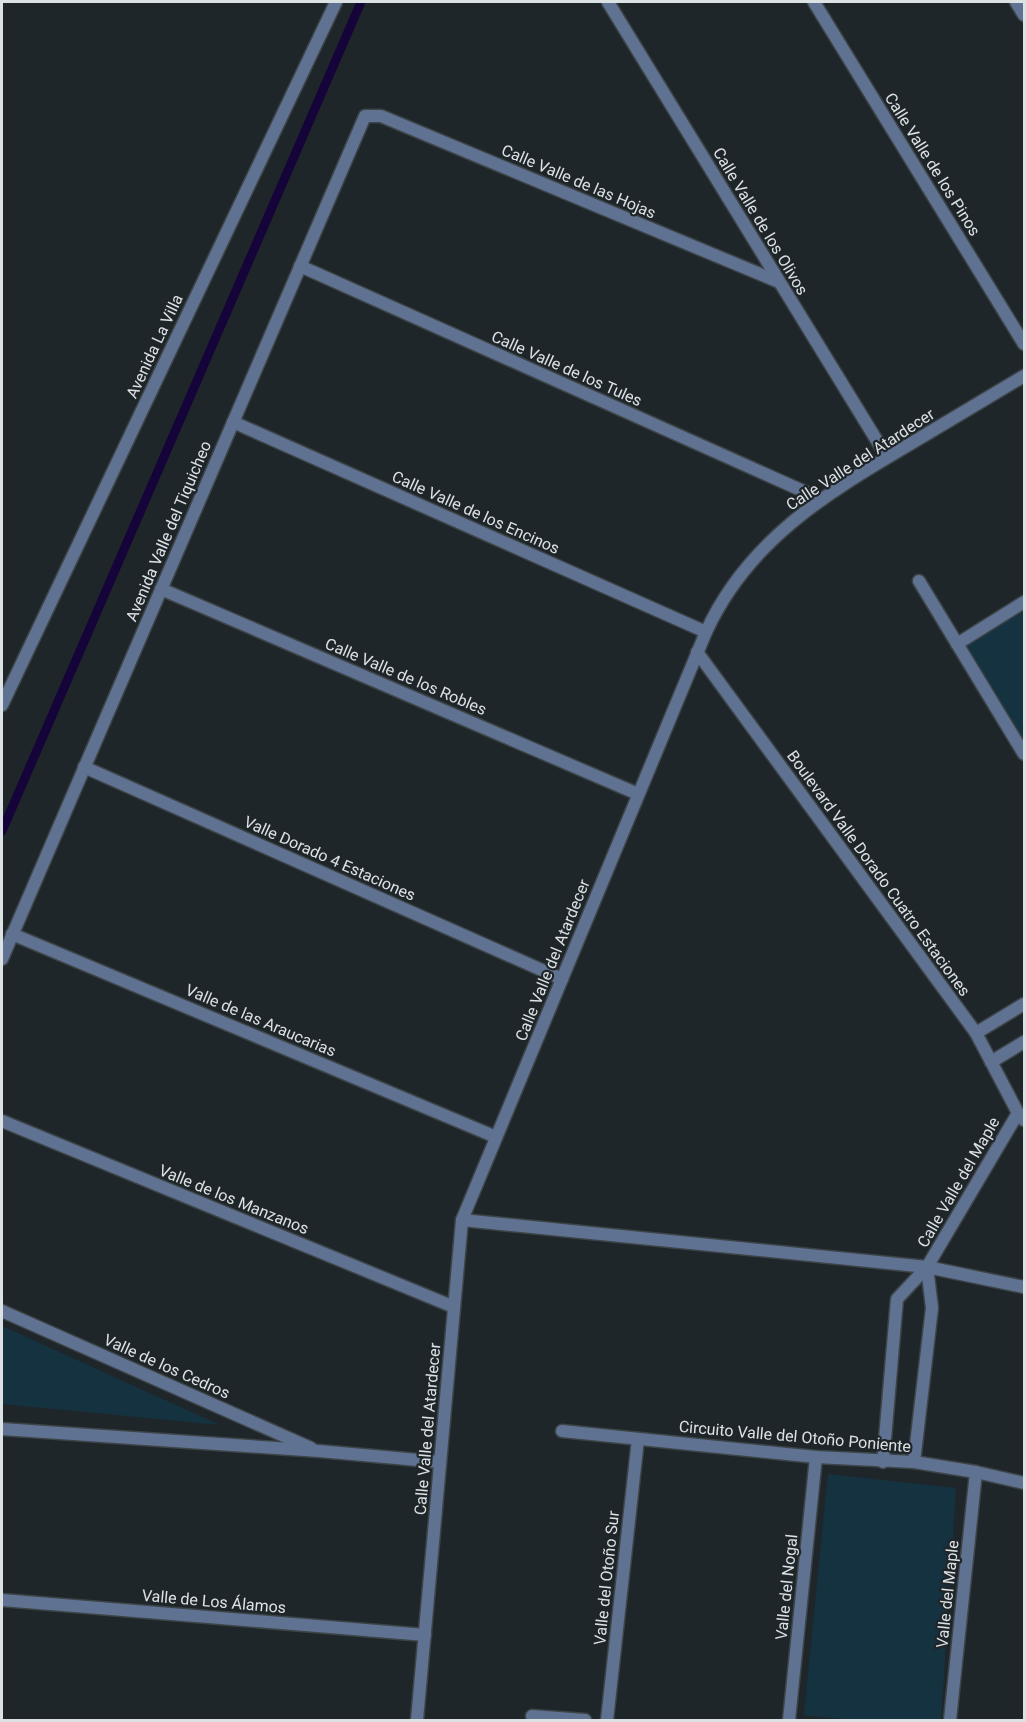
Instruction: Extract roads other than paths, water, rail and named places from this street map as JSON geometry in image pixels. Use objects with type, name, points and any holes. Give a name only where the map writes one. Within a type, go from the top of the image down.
[{"type":"street","name":"Avenida La Villa","points":[[2,705],[336,2]]},
{"type":"street","name":"Calle Valle de los Olivos","points":[[608,2],[887,457]]},
{"type":"street","name":"Calle Valle de los Pinos","points":[[814,2],[1024,344]]},
{"type":"street","points":[[1016,2],[1024,15]]},
{"type":"street","name":"Calle Valle de las Hojas","points":[[365,116],[381,116],[779,282]]},
{"type":"street","name":"Avenida Valle del Tiquicheo","points":[[2,959],[365,116]]},
{"type":"street","name":"Calle Valle de los Tules","points":[[300,266],[821,499]]},
{"type":"street","name":"Calle Valle del Atardecer","points":[[417,1720],[462,1220],[716,609],[747,567],[783,528],[821,499],[1024,376]]},
{"type":"street","name":"Calle Valle de los Encinos","points":[[233,422],[706,632]]},
{"type":"street","points":[[919,581],[1024,754]]},
{"type":"street","name":"Calle Valle de los Robles","points":[[161,589],[638,794]]},
{"type":"street","points":[[957,644],[1024,602]]},
{"type":"street","name":"Boulevard Valle Dorado Cuatro Estaciones","points":[[697,652],[976,1033],[1021,1116]]},
{"type":"street","name":"Valle Dorado 4 Estaciones","points":[[84,767],[562,979]]},
{"type":"street","name":"Valle de las Araucarias","points":[[12,934],[496,1137]]},
{"type":"street","points":[[976,1033],[1024,1004]]},
{"type":"street","points":[[991,1062],[1024,1042]]},
{"type":"street","name":"Calle Valle del Maple","points":[[883,1461],[897,1299],[927,1268],[1021,1116]]},
{"type":"street","name":"Valle de los Manzanos","points":[[2,1121],[454,1307]]},
{"type":"street","points":[[462,1220],[927,1268],[1024,1287]]},
{"type":"street","name":"Calle Valle del Maple","points":[[914,1462],[932,1308],[927,1268]]},
{"type":"street","name":"Valle de los Cedros","points":[[2,1311],[319,1451]]},
{"type":"street","name":"Valle de los Cedros","points":[[2,1430],[319,1451],[440,1462]]},
{"type":"street","name":"Circuito Valle del Otoño Poniente","points":[[562,1431],[816,1457],[914,1462],[976,1472],[1024,1483]]},
{"type":"street","name":"Valle del Otoño Sur","points":[[607,1720],[638,1439]]},
{"type":"street","name":"Valle del Nogal","points":[[789,1720],[816,1457]]},
{"type":"street","name":"Valle del Maple","points":[[950,1720],[976,1472]]},
{"type":"street","name":"Valle de Los Álamos","points":[[2,1599],[424,1635]]},
{"type":"street","points":[[532,1716],[585,1720]]},
{"type":"waterway","points":[[2,831],[361,2]]}]
